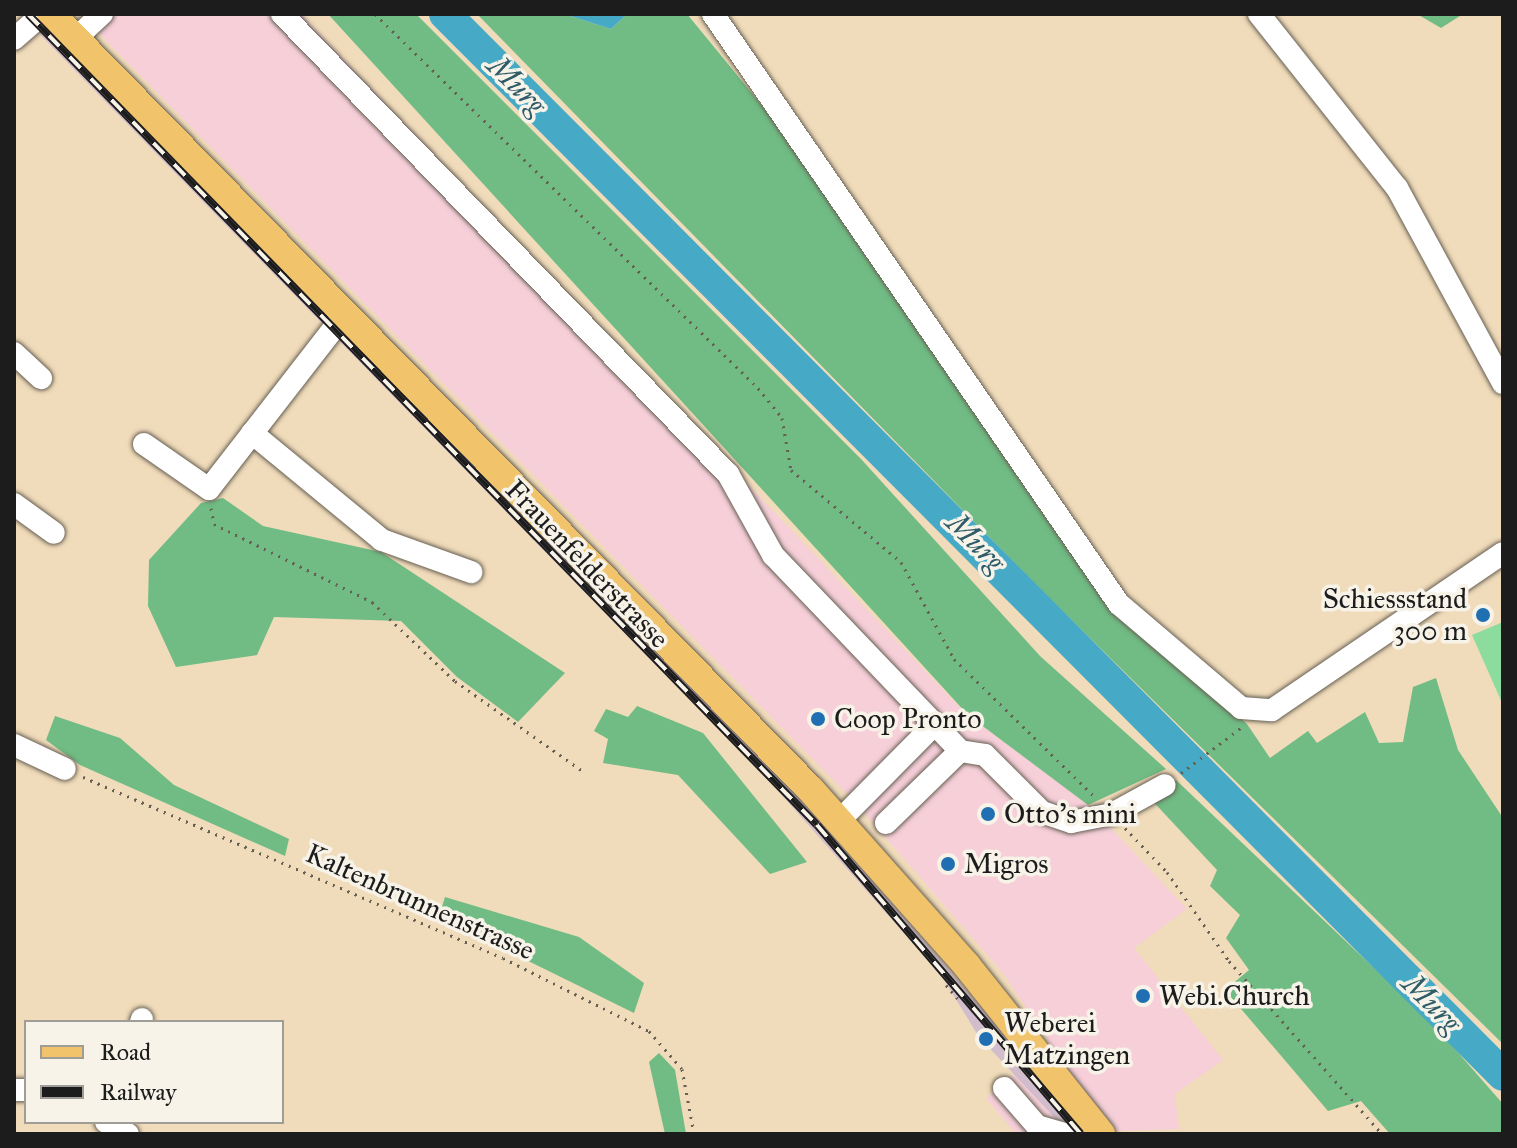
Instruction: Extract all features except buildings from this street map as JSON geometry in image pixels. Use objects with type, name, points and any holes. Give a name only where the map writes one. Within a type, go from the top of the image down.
[{"type":"main road","name":"Frauenfelderstrasse","points":[[51,14],[839,821],[1101,1134]]},
{"type":"street","points":[[14,39],[43,14]]},
{"type":"street","points":[[75,39],[102,14]]},
{"type":"street","points":[[282,14],[728,474],[773,555],[960,751],[985,755],[1057,819],[1112,814],[1135,798],[1165,785]]},
{"type":"street","points":[[713,14],[1119,604],[1241,708],[1260,712],[1292,703],[1503,553]]},
{"type":"street","points":[[1259,14],[1397,188],[1503,383]]},
{"type":"street","points":[[144,444],[209,489],[343,316]]},
{"type":"street","points":[[14,353],[41,378]]},
{"type":"street","points":[[252,433],[382,540],[471,572]]},
{"type":"street","points":[[14,504],[54,533]]},
{"type":"street","points":[[839,821],[934,725]]},
{"type":"street","points":[[14,745],[65,769]]},
{"type":"street","points":[[886,823],[960,751]]},
{"type":"street","points":[[1004,1088],[1037,1126],[1065,1134]]},
{"type":"street","points":[[110,1124],[128,1134]]},
{"type":"path","points":[[375,14],[758,388],[782,418],[791,470],[901,562],[954,659],[1007,715],[1094,797],[1135,798]]},
{"type":"path","points":[[209,489],[214,524],[372,602],[455,681],[584,772]]},
{"type":"path","points":[[1165,785],[1220,744]]},
{"type":"path","name":"Kaltenbrunnenstrasse","points":[[65,769],[503,958],[649,1031],[682,1069],[694,1134]]},
{"type":"path","points":[[1112,814],[1382,1134]]},
{"type":"path","points":[[946,985],[960,1001]]},
{"type":"shaded area","points":[[20,14],[36,14],[821,820],[1089,1134],[1070,1134],[979,1037],[941,975],[773,785]]},
{"type":"shaded area","points":[[80,14],[301,14],[967,715],[1089,805],[1187,909],[1134,948],[1223,1060],[1175,1094],[1179,1129],[1016,1134],[986,1098],[1050,1043],[1003,973],[853,800]]},
{"type":"green space","points":[[328,14],[416,14],[861,459],[1040,656],[1166,769],[1088,805],[968,715]]},
{"type":"green space","points":[[477,14],[564,14],[611,29],[627,14],[687,14],[872,240],[1082,566],[1247,724],[1270,758],[1308,731],[1317,743],[1365,712],[1379,743],[1403,742],[1413,687],[1436,678],[1458,750],[1503,818],[1503,1044],[1036,585]]},
{"type":"green space","points":[[1417,14],[1463,14],[1441,28]]},
{"type":"green space","points":[[223,498],[263,526],[381,552],[565,673],[518,722],[457,677],[401,621],[274,617],[257,655],[176,667],[148,606],[149,560],[201,503]]},
{"type":"green space","points":[[1503,622],[1503,705],[1472,635]]},
{"type":"green space","points":[[637,706],[703,733],[807,862],[770,874],[678,775],[603,763],[608,739],[594,731],[606,709],[628,717]]},
{"type":"green space","points":[[55,716],[120,738],[174,785],[289,839],[285,856],[80,765],[46,740]]},
{"type":"green space","points":[[1176,780],[1434,1025],[1503,1104],[1503,1134],[1390,1134],[1361,1101],[1328,1111],[1225,990],[1249,970],[1226,938],[1240,915],[1210,886],[1217,870],[1147,795]]},
{"type":"green space","points":[[445,897],[579,937],[644,983],[634,1013],[439,917]]},
{"type":"green space","points":[[659,1053],[675,1070],[686,1134],[665,1134],[649,1062]]},
{"type":"water","points":[[564,14],[627,14],[611,29]]},
{"type":"waterway","name":"Murg","points":[[445,14],[1503,1075]]},
{"type":"railway","points":[[28,14],[817,825],[1081,1134]]},
{"type":"place","name":"Schiessstand 300 m","points":[[1483,615]]},
{"type":"place","name":"Coop Pronto","points":[[818,719]]},
{"type":"place","name":"Otto's mini","points":[[988,814]]},
{"type":"place","name":"Migros","points":[[948,864]]},
{"type":"place","name":"Webi.Church","points":[[1143,996]]},
{"type":"place","name":"Weberei Matzingen","points":[[986,1039]]}]
